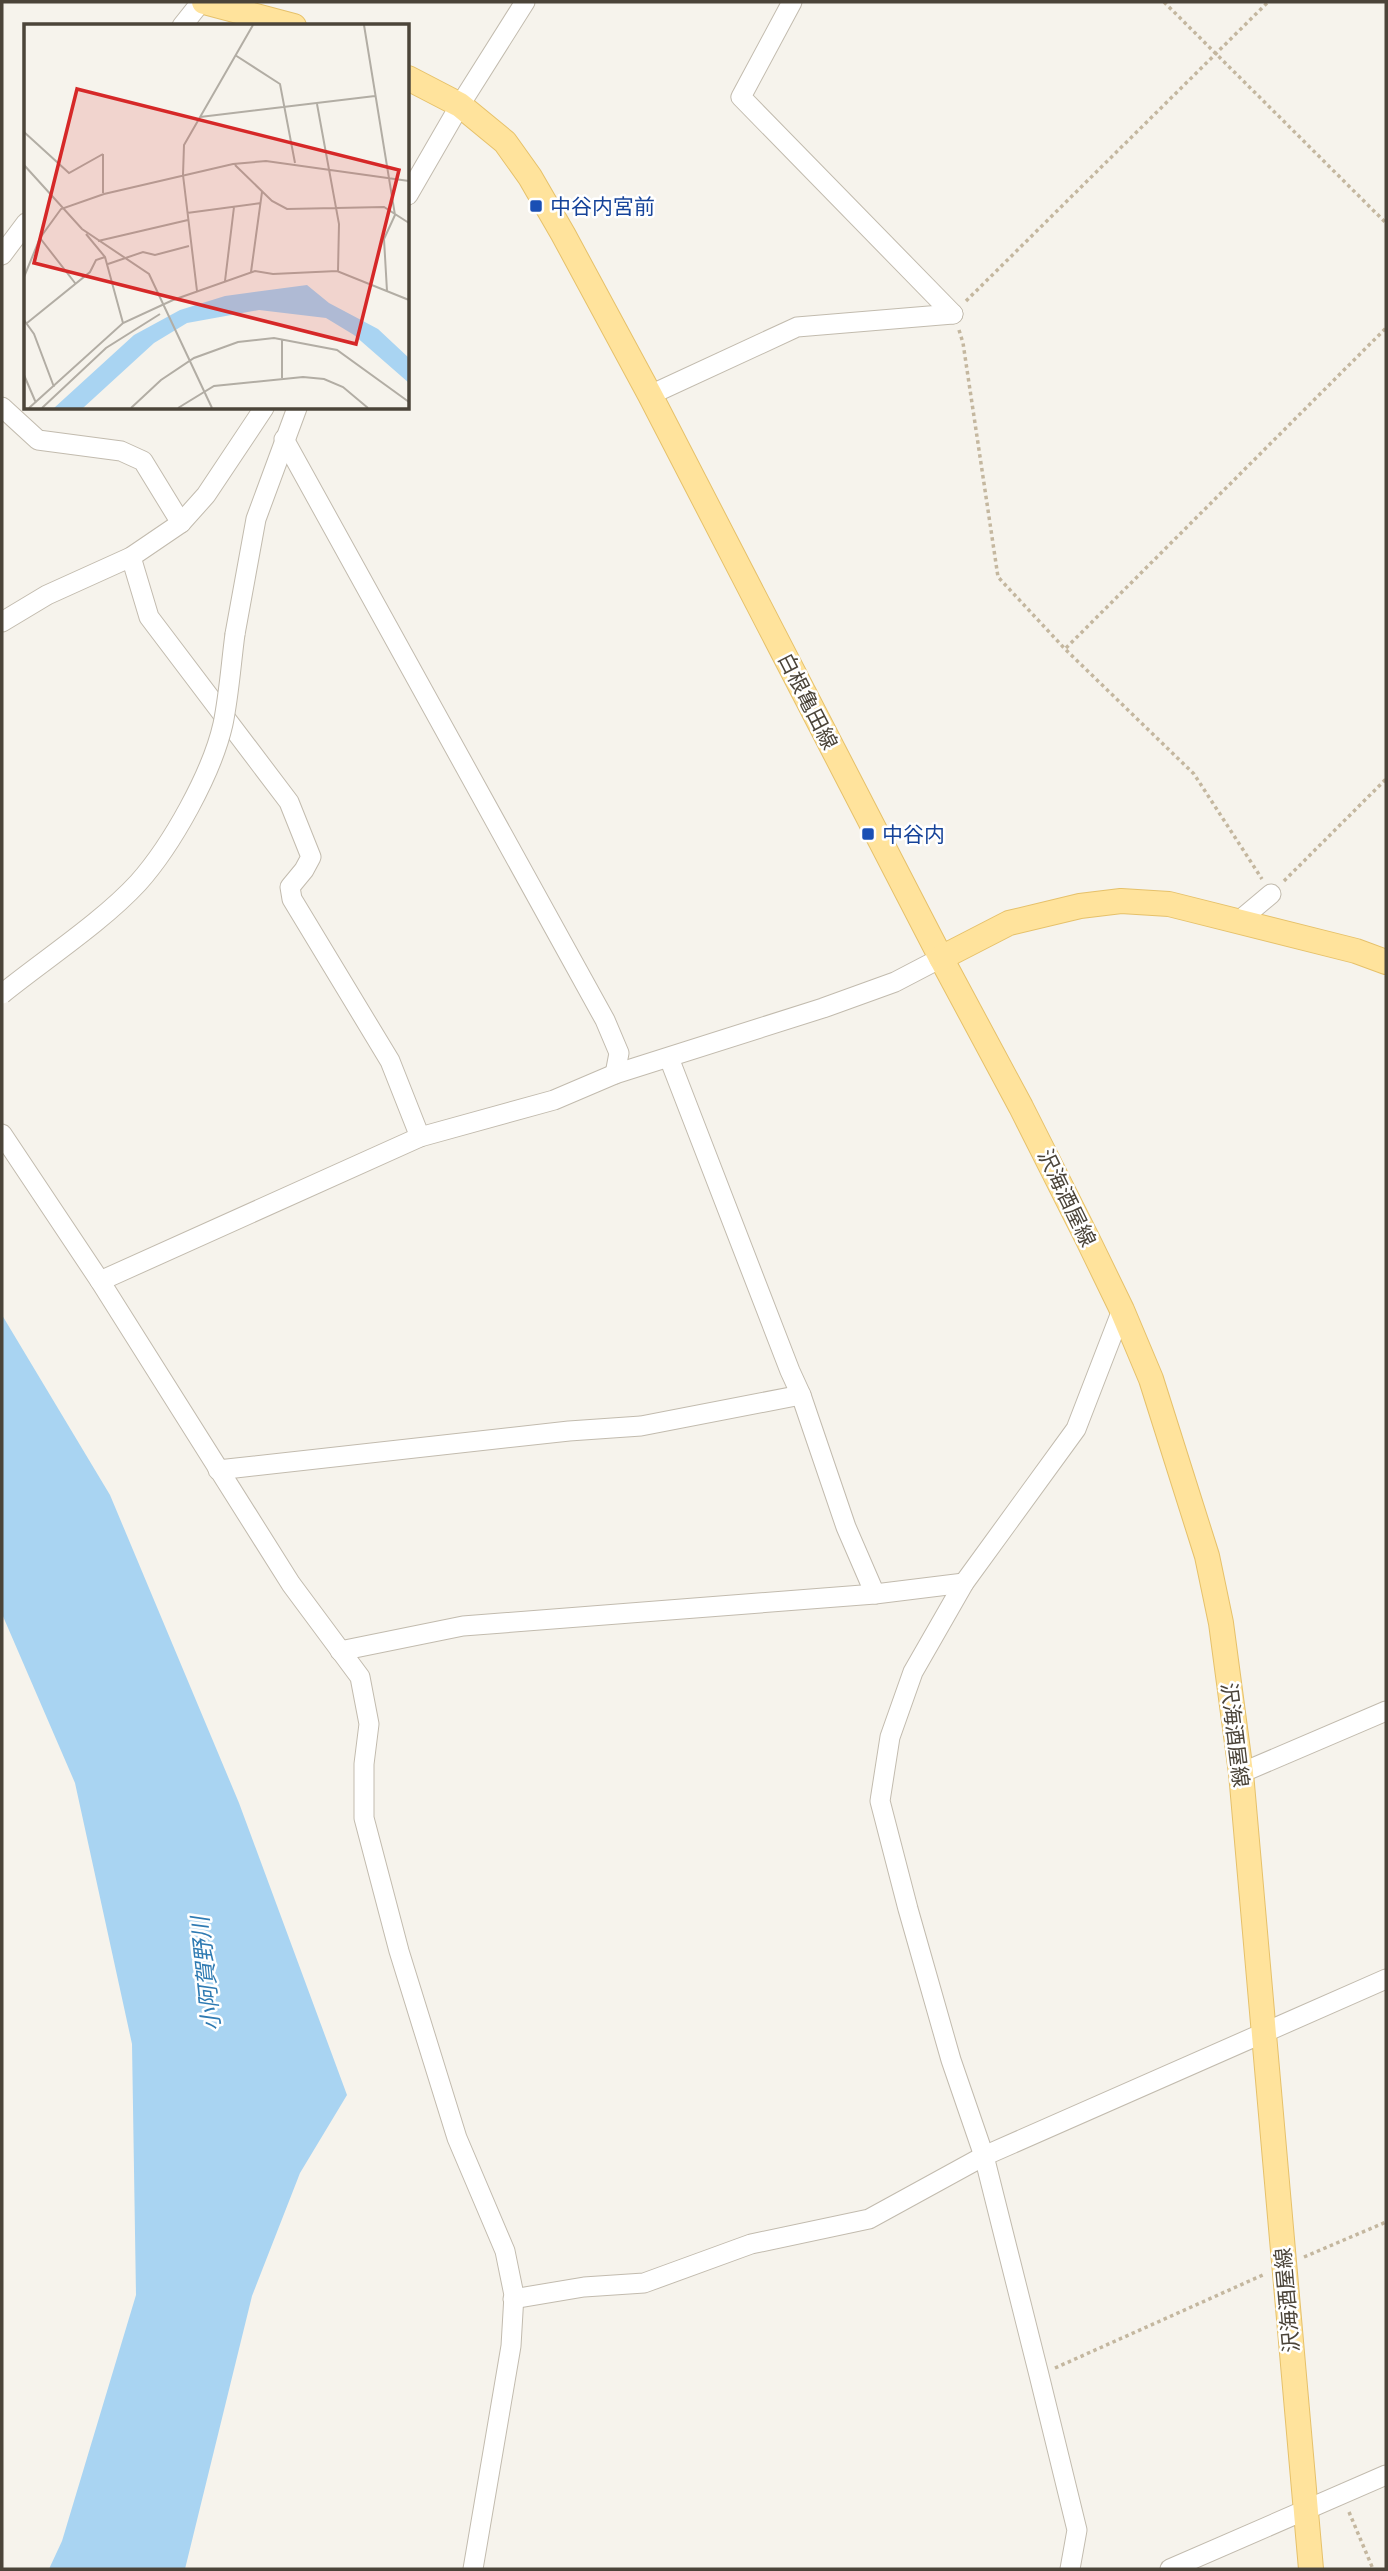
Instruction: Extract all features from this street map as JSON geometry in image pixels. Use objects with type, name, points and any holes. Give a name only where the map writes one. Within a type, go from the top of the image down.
[{"type":"main road","points":[[202,2],[286,24]]},
{"type":"main road","name":"白根亀田線","points":[[410,79],[460,105],[505,142],[530,177],[650,395],[942,958]]},
{"type":"main road","points":[[942,958],[1009,923],[1080,906],[1121,901],[1169,904],[1240,920],[1356,951],[1386,962]]},
{"type":"main road","name":"沢海酒屋線","points":[[942,958],[1021,1107],[1122,1310],[1151,1379],[1207,1556],[1221,1623],[1241,1773],[1311,2569]]},
{"type":"street","points":[[184,24],[202,2]]},
{"type":"street","points":[[410,192],[460,105],[526,2]]},
{"type":"street","points":[[792,2],[741,97],[953,314]]},
{"type":"street","points":[[2,254],[24,226]]},
{"type":"street","points":[[650,395],[797,327],[953,314]]},
{"type":"street","points":[[2,407],[38,440],[121,451],[143,461],[181,523]]},
{"type":"street","points":[[2,622],[47,595],[131,556],[181,523],[206,495],[263,410]]},
{"type":"street","points":[[2,994],[138,883],[170,841],[200,787],[223,726],[235,634],[256,519],[297,410]]},
{"type":"street","points":[[284,439],[605,1020],[619,1053],[615,1074]]},
{"type":"street","points":[[131,556],[149,617],[289,802],[311,857],[290,887],[292,899],[390,1061],[420,1137]]},
{"type":"street","points":[[1240,920],[1271,894]]},
{"type":"street","points":[[100,1281],[420,1137],[554,1100],[615,1074],[895,982],[942,958]]},
{"type":"street","points":[[669,1058],[801,1395],[846,1527],[875,1594]]},
{"type":"street","points":[[2,1134],[100,1281],[291,1584],[360,1677],[369,1724],[364,1764],[364,1818],[396,1938],[457,2138],[505,2251],[513,2299],[511,2346],[473,2569]]},
{"type":"street","points":[[1070,2569],[1077,2530],[1039,2375],[984,2156],[951,2060],[880,1801],[890,1737],[913,1672],[964,1583],[1076,1429],[1122,1310]]},
{"type":"street","points":[[218,1470],[555,1432],[641,1426],[801,1395]]},
{"type":"street","points":[[340,1651],[463,1626],[875,1594],[964,1583]]},
{"type":"street","points":[[1241,1773],[1386,1711]]},
{"type":"street","points":[[513,2299],[584,2287],[643,2283],[751,2244],[869,2219],[984,2156],[1386,1979]]},
{"type":"street","points":[[1170,2569],[1386,2475]]},
{"type":"path","points":[[1164,2],[1386,223]]},
{"type":"path","points":[[1268,2],[953,314],[963,344],[998,577],[1065,649],[1194,774],[1271,894],[1386,779]]},
{"type":"path","points":[[1065,649],[1386,328]]},
{"type":"path","points":[[1039,2375],[1386,2222]]},
{"type":"path","points":[[1341,2494],[1373,2569]]},
{"type":"water","name":"小阿賀野川","points":[[2,1315],[110,1495],[239,1803],[347,2095],[300,2173],[252,2296],[185,2569],[49,2569],[62,2541],[136,2295],[132,2044],[75,1783],[2,1614]]},
{"type":"place","name":"中谷内宮前","points":[[536,206]]},
{"type":"place","name":"中谷内","points":[[868,834]]}]
